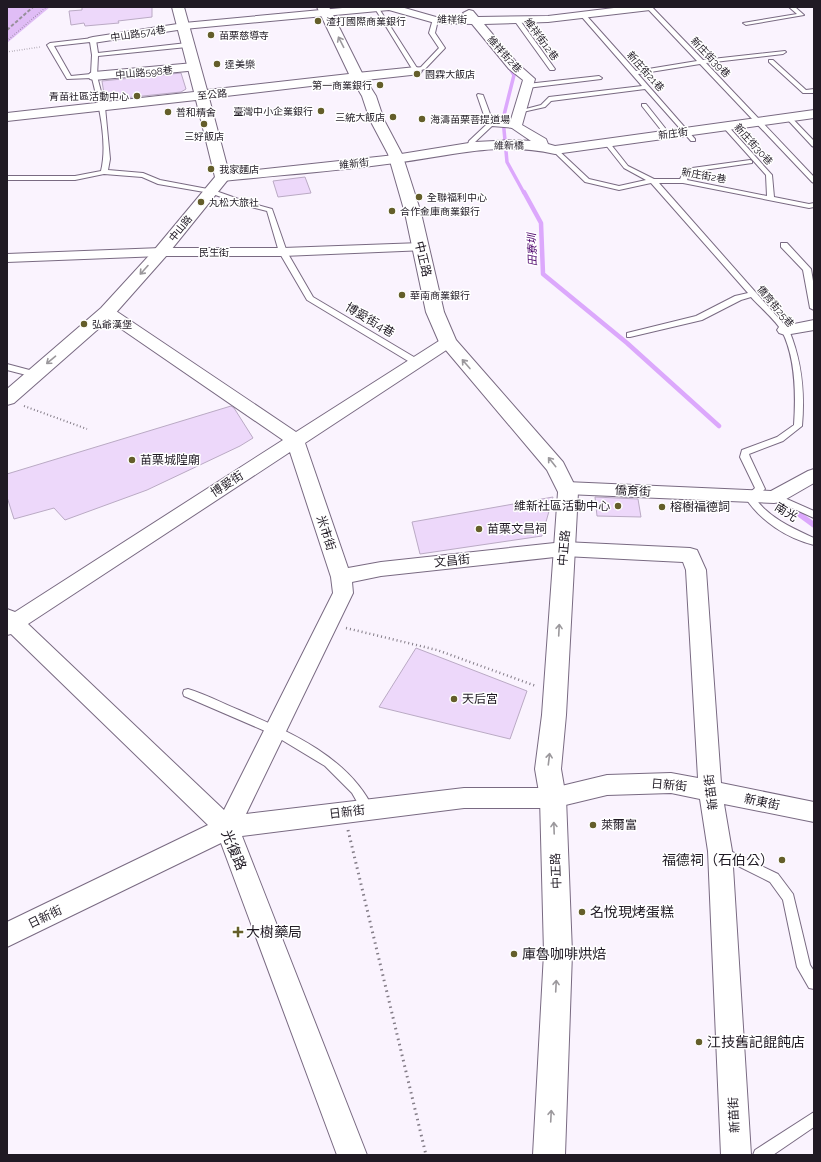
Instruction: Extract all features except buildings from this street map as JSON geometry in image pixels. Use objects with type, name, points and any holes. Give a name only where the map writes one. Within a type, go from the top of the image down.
[{"type":"street","points":[[178,7],[223,177]]},
{"type":"street","name":"維祥街","points":[[184,26],[324,9],[389,7],[435,20],[450,21],[548,19],[583,15],[611,9],[650,7]]},
{"type":"street","points":[[464,7],[475,20]]},
{"type":"street","name":"中正路","points":[[324,9],[357,77],[369,96],[377,120],[396,159],[421,247],[435,312],[448,342],[556,467],[566,488],[568,504],[548,769],[554,798],[558,953],[549,1155]]},
{"type":"street","name":"維祥街2巷","points":[[475,20],[513,66],[528,79],[515,126]]},
{"type":"street","name":"中山路574巷","points":[[93,40],[184,26]]},
{"type":"street","name":"中山路598巷","points":[[94,76],[194,68]]},
{"type":"street","name":"至公路","points":[[7,117],[416,71]]},
{"type":"street","name":"新庄街","points":[[537,145],[555,150],[667,134],[690,136],[725,126],[814,114]]},
{"type":"street","points":[[515,126],[541,142],[537,145]]},
{"type":"street","name":"維新街","points":[[223,177],[396,159],[485,145]]},
{"type":"street","name":"維新橋","points":[[485,145],[537,145]]},
{"type":"street","name":"中山路","points":[[14,402],[34,374],[107,312],[161,252],[223,177]]},
{"type":"street","name":"民生街","points":[[7,258],[161,252],[283,252],[421,247]]},
{"type":"street","points":[[107,312],[296,440]]},
{"type":"street","points":[[784,330],[814,325]]},
{"type":"street","name":"博愛街","points":[[9,622],[448,342]]},
{"type":"street","name":"米市街","points":[[227,828],[343,593],[341,577],[296,440]]},
{"type":"street","points":[[761,494],[814,475]]},
{"type":"street","name":"僑育街","points":[[566,488],[761,494]]},
{"type":"street","name":"文昌街","points":[[341,577],[381,569],[564,548]]},
{"type":"street","name":"新苗街","points":[[564,548],[690,555],[696,570],[710,791],[720,851],[736,1155]]},
{"type":"street","name":"光復路","points":[[9,622],[227,828],[352,1155]]},
{"type":"street","name":"日新街","points":[[7,935],[227,828],[464,798],[554,798],[608,785],[627,783],[671,782],[710,791]]},
{"type":"street","name":"新東街","points":[[710,791],[814,812]]},
{"type":"lane","name":"新庄街39巷","points":[[650,7],[814,181]]},
{"type":"lane","points":[[746,23],[801,16],[792,7]]},
{"type":"lane","points":[[376,8],[416,71],[423,68],[442,48],[432,33],[435,20]]},
{"type":"lane","name":"新庄街21巷","points":[[583,15],[690,136]]},
{"type":"lane","name":"維祥街12巷","points":[[517,20],[552,69]]},
{"type":"lane","points":[[94,76],[69,78],[50,45],[93,40],[95,55],[94,76],[102,107],[107,159],[104,172]]},
{"type":"lane","points":[[95,55],[188,45]]},
{"type":"lane","points":[[635,74],[702,62],[783,52]]},
{"type":"lane","points":[[771,61],[805,92],[814,91]]},
{"type":"lane","points":[[527,86],[599,78]]},
{"type":"lane","points":[[520,112],[543,106],[549,99],[647,87]]},
{"type":"lane","points":[[480,95],[490,124]]},
{"type":"lane","points":[[644,105],[667,134]]},
{"type":"lane","points":[[788,117],[814,145]]},
{"type":"lane","points":[[470,147],[471,142],[490,124],[515,126]]},
{"type":"lane","name":"新庄街30巷","points":[[725,126],[769,175],[771,199]]},
{"type":"lane","name":"僑育街25巷","points":[[607,143],[626,167],[653,181],[784,330],[793,348],[799,375],[798,426],[780,439],[745,452],[745,457],[761,494]]},
{"type":"lane","name":"新庄街2巷","points":[[555,150],[587,180],[620,188],[653,181],[683,180],[771,199],[810,206],[814,205]]},
{"type":"lane","points":[[683,180],[687,170],[750,162]]},
{"type":"lane","points":[[7,178],[75,178],[104,172],[143,175],[158,182],[211,191],[245,204],[270,210],[283,252]]},
{"type":"lane","points":[[784,245],[811,269],[814,308]]},
{"type":"lane","name":"博愛街4巷","points":[[283,252],[310,298],[416,362]]},
{"type":"lane","points":[[630,335],[699,318],[738,298],[753,294]]},
{"type":"lane","points":[[7,367],[34,374]]},
{"type":"lane","points":[[761,494],[814,515]]},
{"type":"lane","name":"南光","points":[[761,494],[754,505],[772,520],[814,542]]},
{"type":"lane","points":[[188,693],[276,731],[329,763],[356,789],[368,810]]},
{"type":"lane","points":[[720,851],[774,878],[789,898],[804,967],[814,983]]},
{"type":"lane","points":[[760,1155],[814,1119]]},
{"type":"path","points":[[7,41],[46,7]]},
{"type":"path","points":[[7,52],[50,45]]},
{"type":"path","points":[[14,402],[87,429]]},
{"type":"path","points":[[328,624],[437,650],[542,689],[555,692]]},
{"type":"path","points":[[344,812],[426,1155]]},
{"type":"shaded area","points":[[9,7],[50,7],[7,43],[7,9]]},
{"type":"waterway","name":"田寮圳","points":[[508,65],[514,75],[503,119],[507,162],[524,193]]},
{"type":"waterway","name":"田寮圳","points":[[524,192],[541,223],[543,274],[627,343],[719,426]]},
{"type":"waterway","name":"田寮圳","points":[[784,503],[814,525]]},
{"type":"railway","points":[[7,30],[33,7]]},
{"type":"place","name":"渣打國際商業銀行","points":[[318,21]]},
{"type":"place","name":"苗栗慈導寺","points":[[211,35]]},
{"type":"place","name":"達美樂","points":[[217,64]]},
{"type":"place","name":"園霖大飯店","points":[[417,74]]},
{"type":"place","name":"第一商業銀行","points":[[380,85]]},
{"type":"place","name":"青苗社區活動中心","points":[[137,96]]},
{"type":"place","name":"臺灣中小企業銀行","points":[[321,111]]},
{"type":"place","name":"普和精舍","points":[[168,112]]},
{"type":"place","name":"三統大飯店","points":[[393,117]]},
{"type":"place","name":"海濤苗栗菩提道場","points":[[422,119]]},
{"type":"place","name":"三好飯店","points":[[204,124]]},
{"type":"place","name":"我家麵店","points":[[211,169]]},
{"type":"place","name":"全聯福利中心","points":[[419,197]]},
{"type":"place","name":"丸松大旅社","points":[[201,202]]},
{"type":"place","name":"合作金庫商業銀行","points":[[392,211]]},
{"type":"place","name":"華南商業銀行","points":[[402,295]]},
{"type":"place","name":"弘爺漢堡","points":[[84,324]]},
{"type":"place","name":"苗栗城隍廟","points":[[132,460]]},
{"type":"place","name":"維新社區活動中心","points":[[618,506]]},
{"type":"place","name":"榕樹福德詞","points":[[662,507]]},
{"type":"place","name":"苗栗文昌祠","points":[[479,529]]},
{"type":"place","name":"天后宮","points":[[454,699]]},
{"type":"place","name":"萊爾富","points":[[593,825]]},
{"type":"place","name":"福德祠（石伯公）","points":[[782,860]]},
{"type":"place","name":"名悅現烤蛋糕","points":[[582,912]]},
{"type":"place","name":"大樹藥局","points":[[238,932]]},
{"type":"place","name":"庫魯咖啡烘焙","points":[[514,954]]},
{"type":"place","name":"江技舊記餛飩店","points":[[699,1042]]}]
